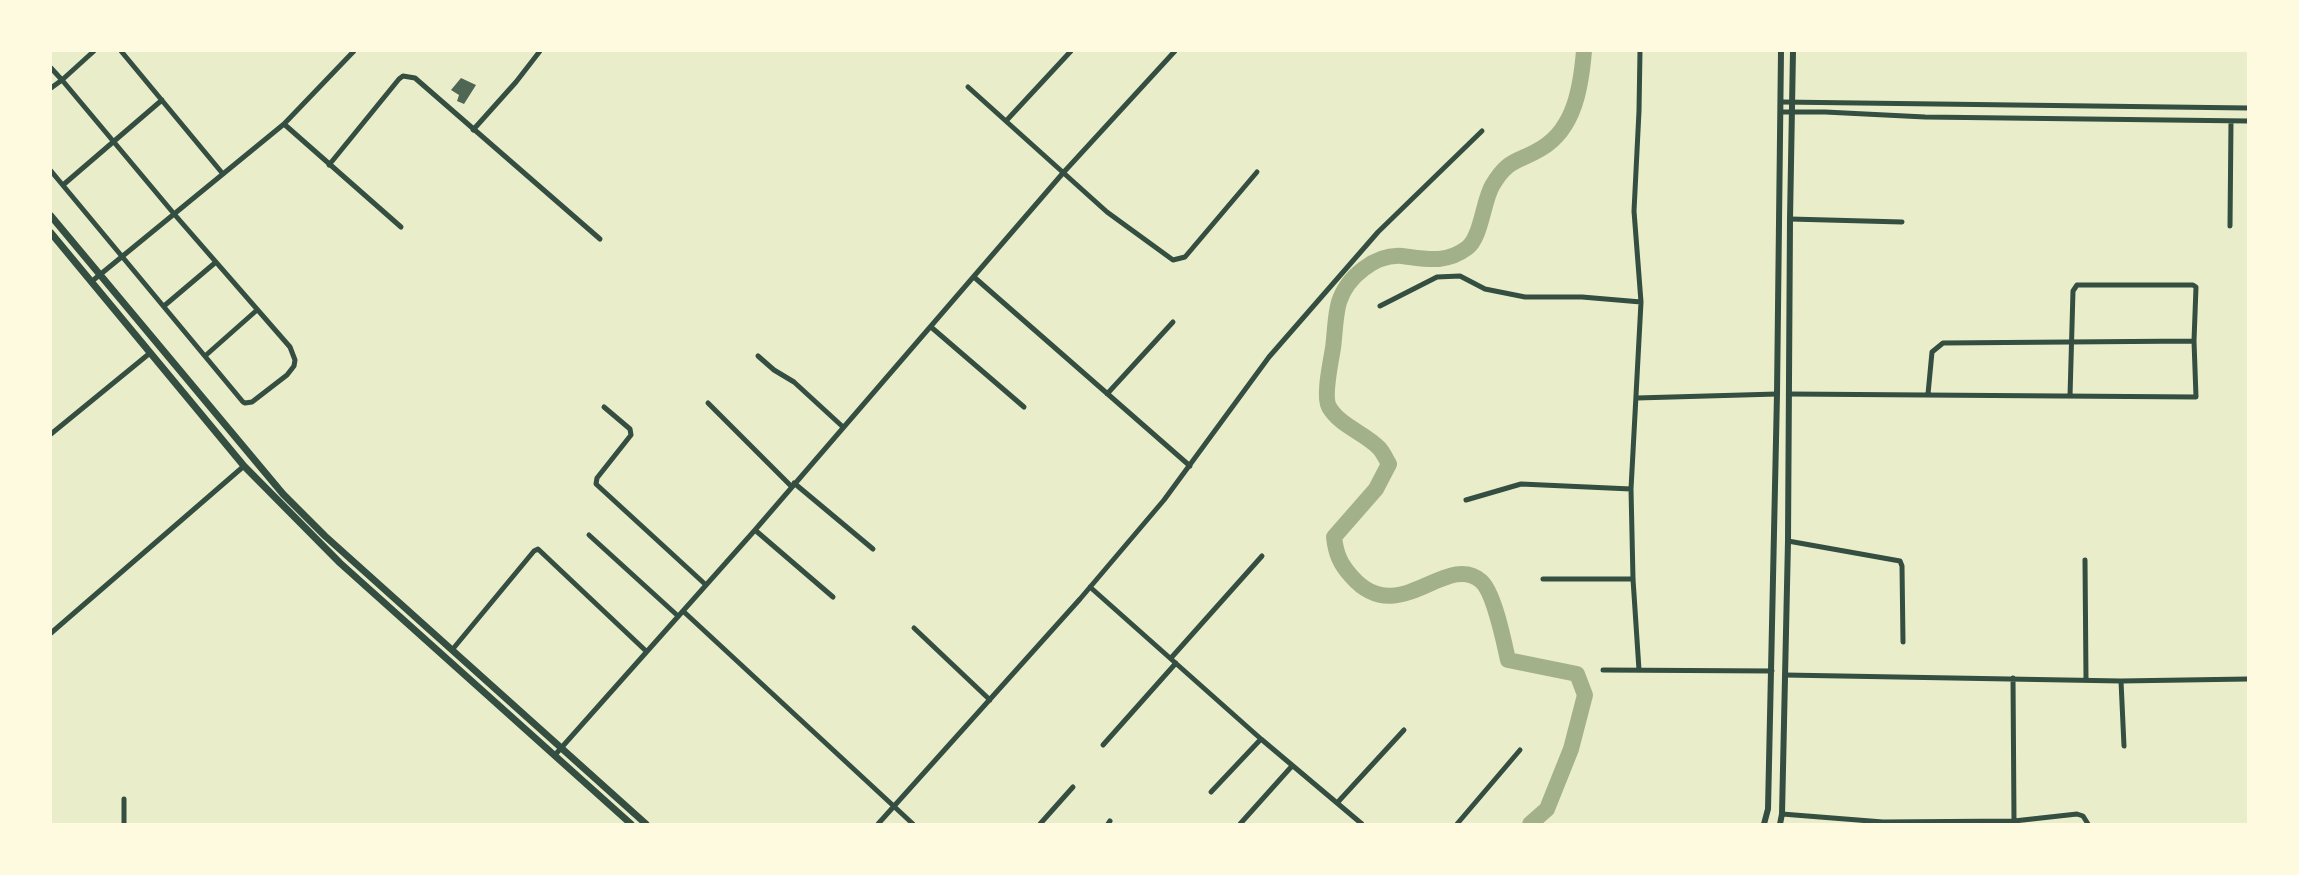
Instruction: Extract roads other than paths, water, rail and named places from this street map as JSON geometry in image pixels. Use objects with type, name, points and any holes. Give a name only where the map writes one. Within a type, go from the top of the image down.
[{"type":"main road","points":[[51,216],[283,494],[325,536],[646,824]]},
{"type":"main road","points":[[52,234],[244,466],[340,562],[631,824]]},
{"type":"street","points":[[51,88],[94,51]]},
{"type":"street","points":[[121,51],[223,174]]},
{"type":"street","points":[[92,282],[284,124],[354,51]]},
{"type":"street","points":[[473,130],[516,82],[540,51]]},
{"type":"street","points":[[1006,121],[1071,51]]},
{"type":"street","points":[[554,756],[755,530],[1063,173],[1175,51]]},
{"type":"street","points":[[1640,51],[1634,210],[1641,302],[1631,489],[1633,579],[1640,670]]},
{"type":"street","points":[[1764,824],[1768,809],[1772,671],[1782,51]]},
{"type":"street","points":[[1780,824],[1782,814],[1788,541],[1793,51]]},
{"type":"street","points":[[51,68],[294,353],[294,366],[287,376],[252,402],[246,403],[51,171]]},
{"type":"street","points":[[329,165],[399,79],[403,76],[415,78],[600,239]]},
{"type":"street","points":[[968,87],[1107,212],[1176,260],[1185,257],[1257,172]]},
{"type":"street","points":[[63,185],[162,100]]},
{"type":"street","points":[[1781,102],[2248,108]]},
{"type":"street","points":[[1781,112],[1925,117],[2248,121]]},
{"type":"street","points":[[2230,226],[2231,121]]},
{"type":"street","points":[[284,124],[401,227]]},
{"type":"street","points":[[878,824],[1090,587],[1190,466],[1269,357],[1378,232],[1482,131]]},
{"type":"street","points":[[1790,219],[1902,222]]},
{"type":"street","points":[[164,306],[216,262]]},
{"type":"street","points":[[1380,306],[1437,277],[1447,275],[1460,276],[1485,289],[1525,296],[1582,297],[1641,302]]},
{"type":"street","points":[[974,277],[1190,466]]},
{"type":"street","points":[[1789,394],[2196,397],[2194,341],[2196,289],[2194,286],[2080,284],[2074,287],[2070,396]]},
{"type":"street","points":[[205,356],[257,310]]},
{"type":"street","points":[[1107,394],[1173,322]]},
{"type":"street","points":[[931,327],[1024,407]]},
{"type":"street","points":[[1928,394],[1932,352],[1943,343],[2194,341]]},
{"type":"street","points":[[51,434],[150,353]]},
{"type":"street","points":[[758,356],[774,370],[794,382],[843,427]]},
{"type":"street","points":[[1637,398],[1777,394]]},
{"type":"street","points":[[708,403],[793,485],[872,549]]},
{"type":"street","points":[[604,407],[630,429],[631,435],[597,478],[596,484],[706,585]]},
{"type":"street","points":[[51,633],[244,466]]},
{"type":"street","points":[[1466,500],[1522,484],[1631,489]]},
{"type":"street","points":[[755,530],[832,597]]},
{"type":"street","points":[[590,535],[678,616]]},
{"type":"street","points":[[1788,541],[1900,561],[1902,566],[1903,642]]},
{"type":"street","points":[[452,650],[534,551],[538,550],[646,651]]},
{"type":"street","points":[[1171,658],[1262,556]]},
{"type":"street","points":[[2085,560],[2086,679]]},
{"type":"street","points":[[1543,580],[1633,579]]},
{"type":"street","points":[[1090,587],[1261,739],[1362,824]]},
{"type":"street","points":[[683,611],[913,824]]},
{"type":"street","points":[[914,628],[990,700]]},
{"type":"street","points":[[1103,745],[1176,663]]},
{"type":"street","points":[[1603,670],[1772,671]]},
{"type":"street","points":[[1785,675],[2121,681],[2248,679]]},
{"type":"street","points":[[2013,678],[2014,821]]},
{"type":"street","points":[[2121,681],[2124,746]]},
{"type":"street","points":[[1337,803],[1404,730]]},
{"type":"street","points":[[1211,792],[1261,739]]},
{"type":"street","points":[[1457,824],[1520,750]]},
{"type":"street","points":[[1240,824],[1292,766]]},
{"type":"street","points":[[1040,824],[1074,787]]},
{"type":"street","points":[[124,799],[124,824]]},
{"type":"street","points":[[1782,814],[1877,822],[2014,821],[2077,814],[2083,816],[2088,824]]},
{"type":"waterway","points":[[1530,824],[1547,809],[1571,749],[1585,695],[1577,674],[1508,660],[1498,618],[1490,595],[1481,581],[1467,574],[1453,575],[1404,594],[1387,596],[1370,591],[1344,568],[1336,549],[1334,537],[1376,489],[1389,464],[1379,448],[1334,414],[1327,402],[1327,387],[1339,302],[1348,284],[1363,269],[1382,259],[1392,256],[1428,259],[1444,258],[1467,248],[1476,236],[1489,193],[1498,177],[1509,165],[1534,153],[1553,140],[1569,118],[1578,92],[1584,51]]}]
